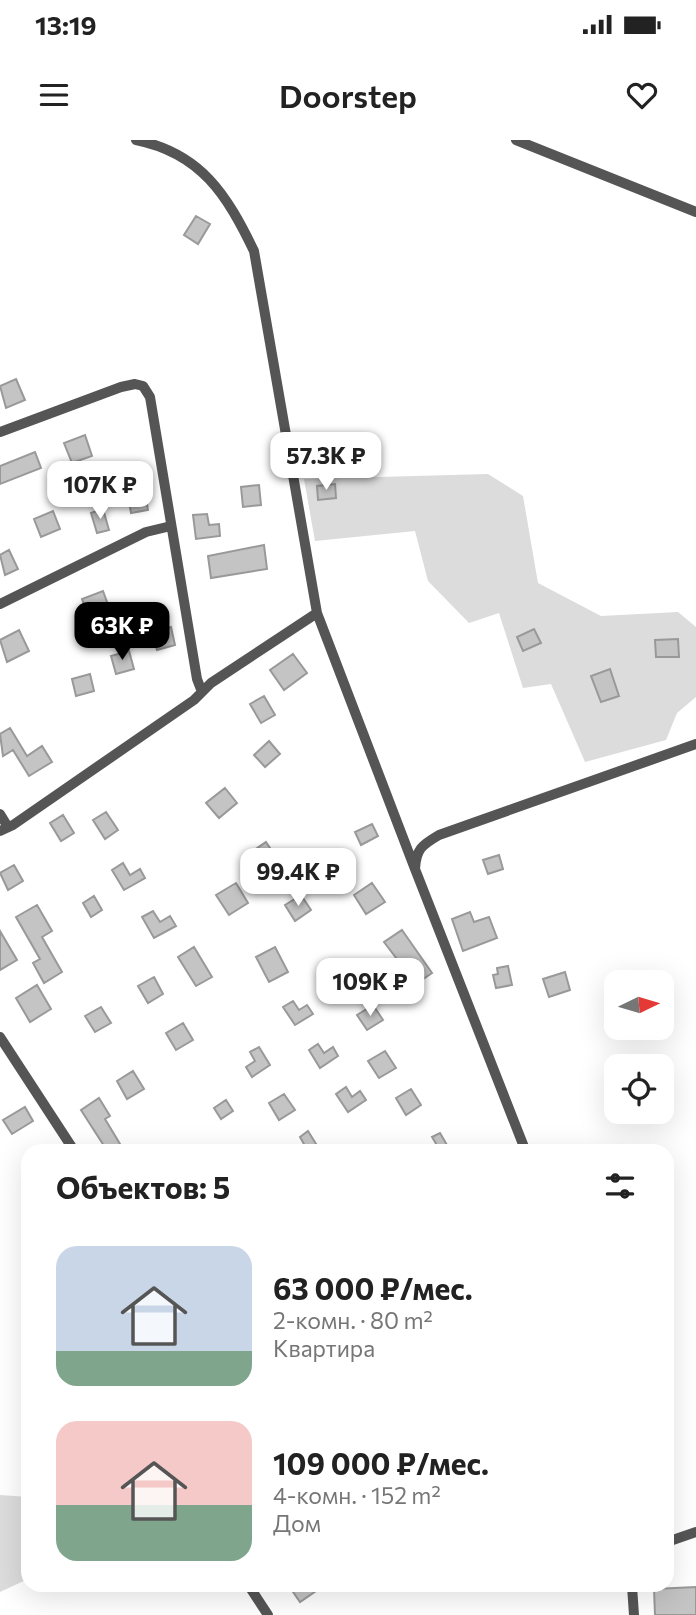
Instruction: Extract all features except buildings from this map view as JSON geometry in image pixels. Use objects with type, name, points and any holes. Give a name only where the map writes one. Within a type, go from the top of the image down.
[{"type":"street","points":[[136,140],[164,143],[214,183],[234,209],[254,251],[317,612],[523,1144]]},
{"type":"street","points":[[516,140],[696,212]]},
{"type":"street","points":[[0,432],[121,387],[135,384],[143,386],[150,397],[197,680],[202,692]]},
{"type":"street","points":[[0,604],[146,532],[171,526]]},
{"type":"street","points":[[0,814],[4,829],[317,612]]},
{"type":"street","points":[[415,869],[416,854],[421,845],[439,835],[696,744]]},
{"type":"street","points":[[0,1037],[70,1144]]},
{"type":"street","points":[[674,1540],[696,1532]]},
{"type":"street","points":[[252,1592],[268,1615]]},
{"type":"street","points":[[632,1592],[634,1615]]},
{"type":"shaded area","points":[[488,474],[523,496],[538,583],[601,616],[678,612],[696,627],[696,697],[677,713],[666,740],[585,762],[551,684],[523,688],[499,613],[469,623],[428,581],[415,531],[315,541],[304,479]]},
{"type":"shaded area","points":[[0,1495],[21,1496],[21,1582],[0,1592]]}]
